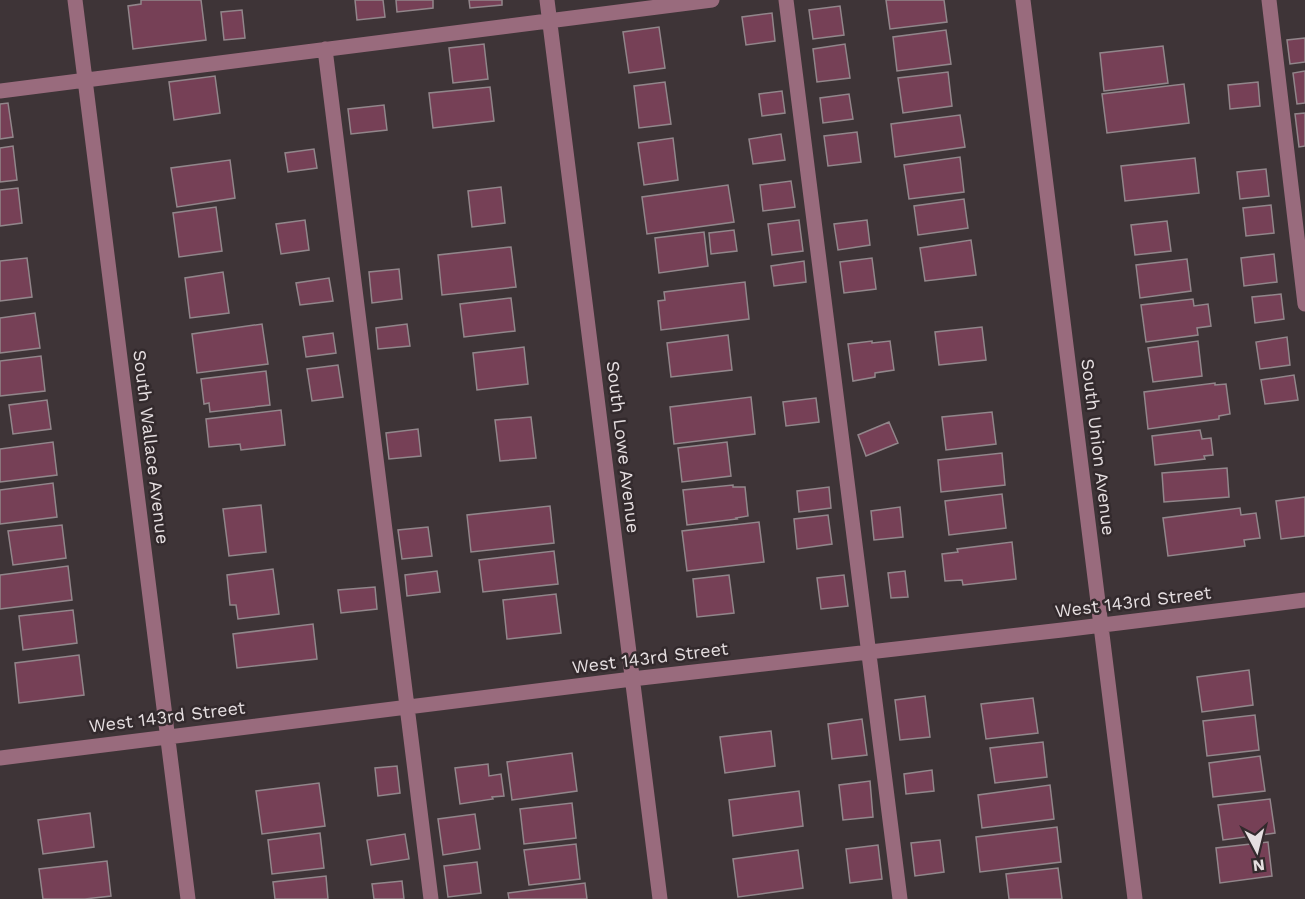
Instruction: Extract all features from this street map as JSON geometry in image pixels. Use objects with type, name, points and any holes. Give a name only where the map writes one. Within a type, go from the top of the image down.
[{"type":"street","name":"South Wallace Avenue","points":[[75,0],[188,899]]},
{"type":"street","name":"South Lowe Avenue","points":[[547,0],[660,899]]},
{"type":"street","points":[[0,91],[712,0]]},
{"type":"street","points":[[786,0],[900,899]]},
{"type":"street","name":"South Union Avenue","points":[[1023,0],[1135,899]]},
{"type":"street","points":[[1269,0],[1305,304]]},
{"type":"street","points":[[325,49],[431,899]]},
{"type":"street","name":"West 143rd Street","points":[[0,758],[632,679],[1305,600]]},
{"type":"building","points":[[141,0],[201,0],[206,40],[133,49],[128,6],[141,4]]},
{"type":"building","points":[[355,0],[383,0],[385,17],[357,20]]},
{"type":"building","points":[[396,0],[433,0],[433,8],[397,12]]},
{"type":"building","points":[[469,0],[502,0],[502,5],[470,8]]},
{"type":"building","points":[[886,0],[944,0],[947,22],[890,29]]},
{"type":"building","points":[[840,6],[844,35],[813,39],[809,10]]},
{"type":"building","points":[[242,10],[245,38],[224,40],[221,12]]},
{"type":"building","points":[[772,13],[775,41],[746,45],[742,17]]},
{"type":"building","points":[[659,27],[665,68],[629,73],[623,32]]},
{"type":"building","points":[[946,30],[951,64],[897,71],[893,37]]},
{"type":"building","points":[[1305,38],[1305,62],[1290,64],[1287,40]]},
{"type":"building","points":[[484,44],[488,79],[453,83],[449,48]]},
{"type":"building","points":[[845,44],[850,78],[817,82],[813,49]]},
{"type":"building","points":[[1163,46],[1168,83],[1104,91],[1100,53]]},
{"type":"building","points":[[1305,71],[1305,103],[1297,104],[1293,73]]},
{"type":"building","points":[[948,72],[952,106],[903,113],[898,78]]},
{"type":"building","points":[[215,76],[220,113],[174,120],[169,82]]},
{"type":"building","points":[[665,82],[671,124],[639,128],[634,86]]},
{"type":"building","points":[[1258,82],[1260,106],[1230,109],[1228,85]]},
{"type":"building","points":[[1184,84],[1189,123],[1107,133],[1102,94]]},
{"type":"building","points":[[490,87],[494,121],[433,128],[429,93]]},
{"type":"building","points":[[782,91],[785,113],[762,116],[759,94]]},
{"type":"building","points":[[849,94],[853,119],[823,123],[820,98]]},
{"type":"building","points":[[8,103],[13,137],[0,139],[0,104]]},
{"type":"building","points":[[384,105],[387,130],[351,134],[348,109]]},
{"type":"building","points":[[1305,113],[1305,146],[1299,147],[1295,114]]},
{"type":"building","points":[[960,115],[965,147],[895,157],[891,124]]},
{"type":"building","points":[[857,132],[861,162],[828,166],[824,136]]},
{"type":"building","points":[[781,134],[785,160],[753,164],[749,139]]},
{"type":"building","points":[[673,138],[678,180],[644,185],[638,143]]},
{"type":"building","points":[[13,146],[17,180],[0,182],[0,148]]},
{"type":"building","points":[[314,149],[317,168],[288,172],[285,153]]},
{"type":"building","points":[[960,157],[964,192],[909,199],[904,165]]},
{"type":"building","points":[[1195,158],[1199,193],[1125,201],[1121,166]]},
{"type":"building","points":[[230,160],[235,198],[177,207],[171,168]]},
{"type":"building","points":[[1266,169],[1269,196],[1240,199],[1237,172]]},
{"type":"building","points":[[791,181],[795,207],[763,211],[760,185]]},
{"type":"building","points":[[728,185],[734,222],[647,234],[642,197]]},
{"type":"building","points":[[501,187],[505,223],[472,227],[468,191]]},
{"type":"building","points":[[18,188],[22,223],[0,226],[0,190]]},
{"type":"building","points":[[964,199],[968,228],[918,235],[914,206]]},
{"type":"building","points":[[1271,205],[1274,233],[1246,236],[1243,208]]},
{"type":"building","points":[[216,207],[222,251],[179,257],[173,213]]},
{"type":"building","points":[[305,220],[309,250],[281,254],[276,224]]},
{"type":"building","points":[[799,220],[803,251],[772,255],[768,224]]},
{"type":"building","points":[[867,220],[870,245],[838,250],[834,224]]},
{"type":"building","points":[[1167,221],[1171,251],[1135,255],[1131,225]]},
{"type":"building","points":[[734,230],[737,251],[711,254],[709,233]]},
{"type":"building","points":[[704,232],[708,266],[659,273],[655,238]]},
{"type":"building","points":[[971,240],[976,275],[925,281],[920,248]]},
{"type":"building","points":[[511,247],[516,287],[442,295],[438,255]]},
{"type":"building","points":[[1274,254],[1277,282],[1244,286],[1241,258]]},
{"type":"building","points":[[27,258],[32,297],[0,301],[0,261]]},
{"type":"building","points":[[872,258],[876,289],[844,293],[840,262]]},
{"type":"building","points":[[1187,259],[1191,291],[1140,298],[1136,265]]},
{"type":"building","points":[[804,261],[806,282],[774,286],[771,266]]},
{"type":"building","points":[[399,269],[402,299],[372,303],[369,272]]},
{"type":"building","points":[[223,272],[229,313],[190,318],[185,278]]},
{"type":"building","points":[[329,278],[333,301],[300,305],[296,283]]},
{"type":"building","points":[[745,282],[749,319],[661,330],[658,301],[665,300],[664,292]]},
{"type":"building","points":[[1281,294],[1284,319],[1255,323],[1252,297]]},
{"type":"building","points":[[511,298],[515,331],[464,337],[460,304]]},
{"type":"building","points":[[1193,299],[1194,306],[1208,304],[1211,326],[1197,328],[1198,335],[1146,342],[1141,305]]},
{"type":"building","points":[[35,313],[40,348],[0,353],[0,318]]},
{"type":"building","points":[[262,324],[268,364],[197,373],[192,334]]},
{"type":"building","points":[[407,324],[410,346],[378,349],[376,328]]},
{"type":"building","points":[[982,327],[986,360],[939,365],[935,332]]},
{"type":"building","points":[[333,333],[336,353],[306,357],[303,337]]},
{"type":"building","points":[[728,335],[732,370],[671,377],[667,343]]},
{"type":"building","points":[[1287,337],[1290,365],[1260,369],[1256,342]]},
{"type":"building","points":[[872,341],[872,343],[890,341],[894,370],[875,373],[875,377],[853,381],[848,344]]},
{"type":"building","points":[[1198,341],[1202,376],[1153,382],[1148,348]]},
{"type":"building","points":[[524,347],[528,384],[477,390],[473,353]]},
{"type":"building","points":[[41,356],[45,391],[0,396],[0,361]]},
{"type":"building","points":[[338,365],[343,397],[312,401],[307,369]]},
{"type":"building","points":[[266,371],[270,405],[210,412],[209,403],[204,404],[201,379]]},
{"type":"building","points":[[1294,375],[1298,400],[1265,404],[1261,380]]},
{"type":"building","points":[[1215,383],[1215,385],[1226,384],[1230,414],[1219,416],[1219,419],[1148,429],[1144,392]]},
{"type":"building","points":[[751,397],[755,434],[674,444],[670,407]]},
{"type":"building","points":[[816,398],[819,422],[786,426],[783,402]]},
{"type":"building","points":[[47,400],[51,429],[13,434],[9,405]]},
{"type":"building","points":[[281,410],[285,445],[241,450],[240,444],[209,447],[206,419]]},
{"type":"building","points":[[992,412],[996,444],[946,450],[942,417]]},
{"type":"building","points":[[531,417],[536,458],[500,461],[495,420]]},
{"type":"building","points":[[889,422],[898,443],[866,456],[858,435]]},
{"type":"building","points":[[418,429],[421,456],[389,459],[386,433]]},
{"type":"building","points":[[1200,430],[1202,439],[1211,438],[1213,455],[1204,456],[1205,459],[1155,465],[1152,436]]},
{"type":"building","points":[[53,442],[57,475],[0,482],[0,449]]},
{"type":"building","points":[[727,442],[731,476],[682,482],[678,448]]},
{"type":"building","points":[[1002,453],[1005,485],[941,492],[938,460]]},
{"type":"building","points":[[1227,468],[1229,497],[1164,502],[1162,473]]},
{"type":"building","points":[[53,483],[57,517],[0,524],[0,490]]},
{"type":"building","points":[[733,485],[733,487],[745,487],[748,516],[687,525],[683,490]]},
{"type":"building","points":[[829,487],[831,508],[799,512],[797,491]]},
{"type":"building","points":[[1002,494],[1006,528],[949,535],[945,501]]},
{"type":"building","points":[[1305,497],[1305,536],[1281,539],[1276,501]]},
{"type":"building","points":[[261,505],[266,552],[229,556],[223,509]]},
{"type":"building","points":[[550,506],[554,543],[471,552],[467,515]]},
{"type":"building","points":[[900,507],[903,537],[874,540],[871,511]]},
{"type":"building","points":[[1240,508],[1241,515],[1256,513],[1260,538],[1244,540],[1245,546],[1168,556],[1163,518]]},
{"type":"building","points":[[828,515],[832,544],[797,549],[794,519]]},
{"type":"building","points":[[759,522],[764,562],[687,571],[682,531]]},
{"type":"building","points":[[62,525],[66,558],[13,565],[8,531]]},
{"type":"building","points":[[428,527],[432,556],[402,559],[398,530]]},
{"type":"building","points":[[1012,542],[1016,579],[963,585],[962,580],[945,581],[942,554],[958,552],[957,549]]},
{"type":"building","points":[[554,551],[558,584],[483,592],[479,560]]},
{"type":"building","points":[[68,566],[72,600],[0,609],[0,575]]},
{"type":"building","points":[[273,569],[279,614],[238,619],[236,605],[230,605],[227,575]]},
{"type":"building","points":[[437,571],[440,592],[407,596],[405,575]]},
{"type":"building","points":[[905,571],[908,597],[891,598],[888,573]]},
{"type":"building","points":[[729,575],[734,613],[697,617],[693,579]]},
{"type":"building","points":[[844,575],[848,606],[821,609],[817,578]]},
{"type":"building","points":[[375,587],[377,609],[341,613],[338,590]]},
{"type":"building","points":[[556,594],[561,633],[507,639],[503,600]]},
{"type":"building","points":[[73,610],[77,643],[23,650],[19,616]]},
{"type":"building","points":[[313,624],[317,659],[237,668],[233,634]]},
{"type":"building","points":[[79,655],[84,695],[19,703],[15,663]]},
{"type":"building","points":[[1249,670],[1253,705],[1202,712],[1197,677]]},
{"type":"building","points":[[925,696],[930,737],[900,740],[895,700]]},
{"type":"building","points":[[1033,698],[1038,733],[986,739],[981,704]]},
{"type":"building","points":[[1255,715],[1259,750],[1207,756],[1203,721]]},
{"type":"building","points":[[862,719],[867,755],[832,759],[828,724]]},
{"type":"building","points":[[771,731],[775,766],[725,773],[720,737]]},
{"type":"building","points":[[1043,742],[1047,777],[995,783],[990,748]]},
{"type":"building","points":[[572,753],[577,791],[512,800],[507,762]]},
{"type":"building","points":[[1260,756],[1265,791],[1213,797],[1209,763]]},
{"type":"building","points":[[488,764],[489,776],[501,774],[504,796],[460,804],[455,768]]},
{"type":"building","points":[[397,766],[400,793],[378,796],[375,768]]},
{"type":"building","points":[[932,770],[934,791],[906,794],[904,774]]},
{"type":"building","points":[[870,781],[873,817],[843,820],[839,785]]},
{"type":"building","points":[[319,783],[325,826],[262,834],[256,791]]},
{"type":"building","points":[[1050,785],[1054,819],[982,828],[978,795]]},
{"type":"building","points":[[799,791],[803,826],[733,836],[729,800]]},
{"type":"building","points":[[1270,799],[1275,833],[1223,840],[1218,805]]},
{"type":"building","points":[[572,803],[576,838],[524,844],[520,809]]},
{"type":"building","points":[[90,813],[94,847],[43,854],[38,820]]},
{"type":"building","points":[[475,814],[480,849],[443,855],[438,819]]},
{"type":"building","points":[[1057,827],[1061,862],[980,872],[976,837]]},
{"type":"building","points":[[320,833],[324,868],[272,874],[268,840]]},
{"type":"building","points":[[405,834],[409,859],[371,865],[367,840]]},
{"type":"building","points":[[940,840],[944,872],[915,876],[911,843]]},
{"type":"building","points":[[1268,842],[1272,876],[1220,883],[1216,848]]},
{"type":"building","points":[[576,844],[580,879],[529,885],[524,850]]},
{"type":"building","points":[[878,845],[882,879],[850,883],[846,849]]},
{"type":"building","points":[[798,850],[803,888],[738,897],[733,859]]},
{"type":"building","points":[[107,861],[111,896],[85,899],[43,899],[39,869]]},
{"type":"building","points":[[477,862],[481,893],[448,897],[444,866]]},
{"type":"building","points":[[1058,868],[1062,899],[1009,899],[1006,874]]},
{"type":"building","points":[[326,876],[328,899],[275,899],[273,882]]},
{"type":"building","points":[[402,881],[404,899],[374,899],[372,884]]},
{"type":"building","points":[[585,883],[587,899],[509,899],[508,893]]}]
